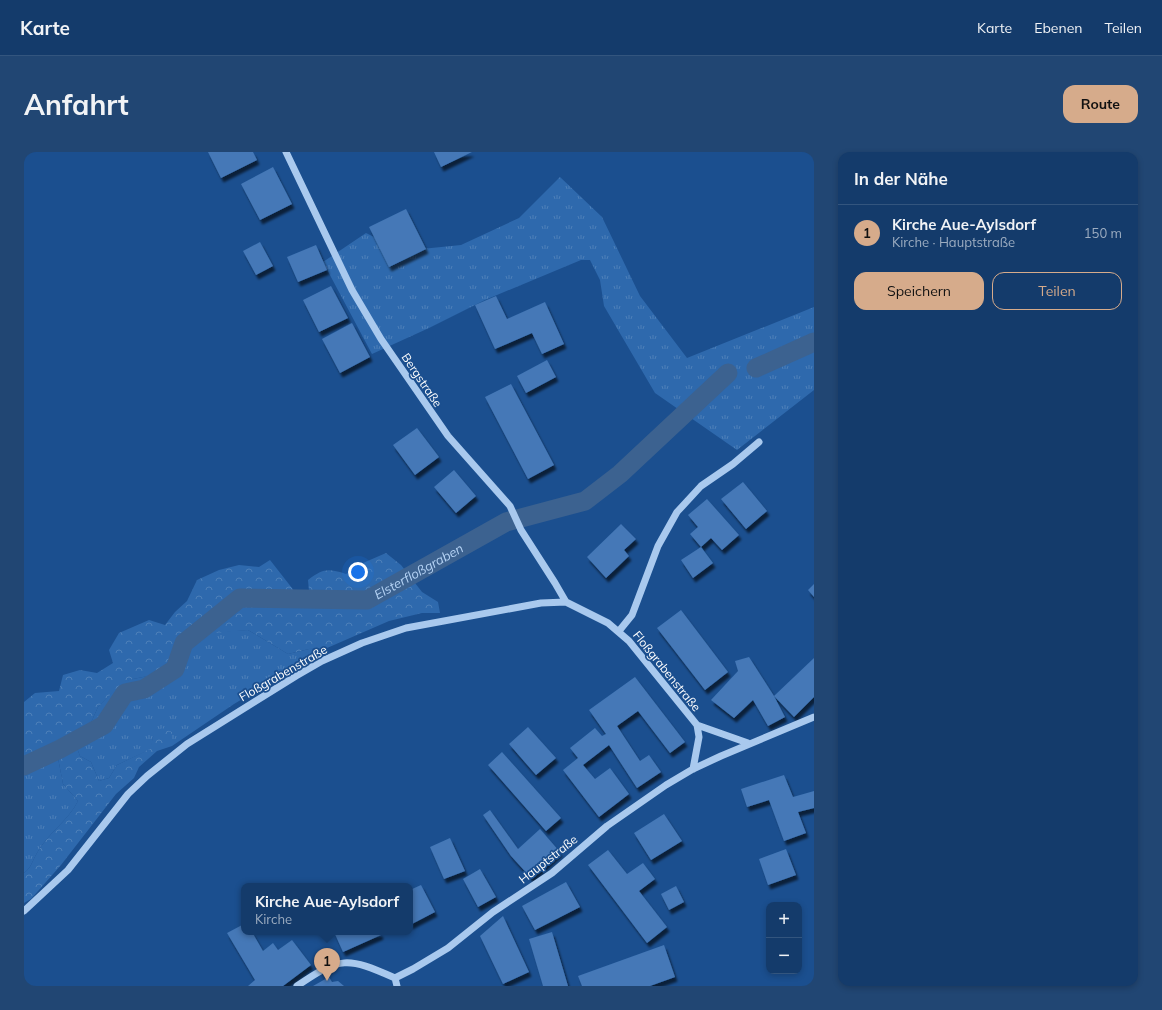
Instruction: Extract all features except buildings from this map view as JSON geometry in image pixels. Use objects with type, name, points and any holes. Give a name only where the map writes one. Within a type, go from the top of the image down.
[{"type":"street","name":"Bergstraße","points":[[286,152],[352,290],[382,339],[448,436],[510,506],[521,530],[566,602]]},
{"type":"street","name":"Floßgrabenstraße","points":[[619,631],[632,615],[658,546],[677,512],[701,486],[733,464],[759,442]]},
{"type":"street","name":"Floßgrabenstraße","points":[[24,911],[68,870],[128,794],[147,776],[187,744],[296,676],[348,648],[406,628],[541,603],[566,602],[594,615],[619,631],[630,641],[697,725],[699,737],[693,769]]},
{"type":"street","name":"Hauptstraße","points":[[395,978],[448,948],[492,912],[552,873],[623,814],[693,769],[748,744],[814,717]]},
{"type":"street","name":"Floßgrabenstraße","points":[[697,725],[748,744]]},
{"type":"street","points":[[298,986],[320,971],[340,962],[357,964],[395,978],[397,986]]},
{"type":"green space","points":[[560,177],[602,217],[640,296],[687,358],[814,307],[814,390],[737,450],[655,393],[604,306],[600,280],[590,260],[581,260],[485,300],[372,354],[323,262],[366,233],[402,251],[461,245],[519,218]]},
{"type":"green space","points":[[386,553],[401,565],[422,592],[438,602],[440,613],[422,613],[389,621],[327,648],[309,649],[288,654],[248,630],[215,633],[153,675],[122,683],[98,707],[89,727],[74,740],[80,756],[91,762],[99,781],[109,778],[117,765],[150,749],[153,737],[162,728],[172,732],[172,746],[157,751],[139,767],[134,778],[116,794],[61,865],[31,899],[24,903],[24,873],[27,871],[47,839],[69,815],[78,801],[63,784],[58,758],[41,757],[29,766],[24,773],[24,702],[35,693],[59,691],[63,675],[80,670],[97,673],[113,663],[109,650],[119,633],[149,620],[165,625],[175,612],[187,601],[197,580],[219,570],[239,565],[259,567],[270,560],[299,597],[309,591],[308,580],[318,574],[330,570],[346,574],[363,563]]},
{"type":"green space","points":[[248,630],[288,654],[309,649],[327,648],[234,704],[172,746],[172,732],[153,737],[151,749],[117,765],[109,778],[99,781],[91,762],[80,756],[74,740],[89,727],[98,707],[122,682],[153,675],[215,632]]},
{"type":"green space","points":[[41,757],[58,758],[63,784],[78,801],[69,815],[47,839],[27,871],[24,873],[24,773],[29,766]]},
{"type":"waterway","name":"Elsterfloßgraben","points":[[756,368],[814,342]]},
{"type":"waterway","name":"Elsterfloßgraben","points":[[24,766],[60,749],[104,725],[125,693],[144,689],[175,669],[184,643],[240,598],[367,600],[506,522],[585,501],[620,474],[728,373]]},
{"type":"place","name":"Kirche Aue-Aylsdorf","points":[[327,981]]}]
